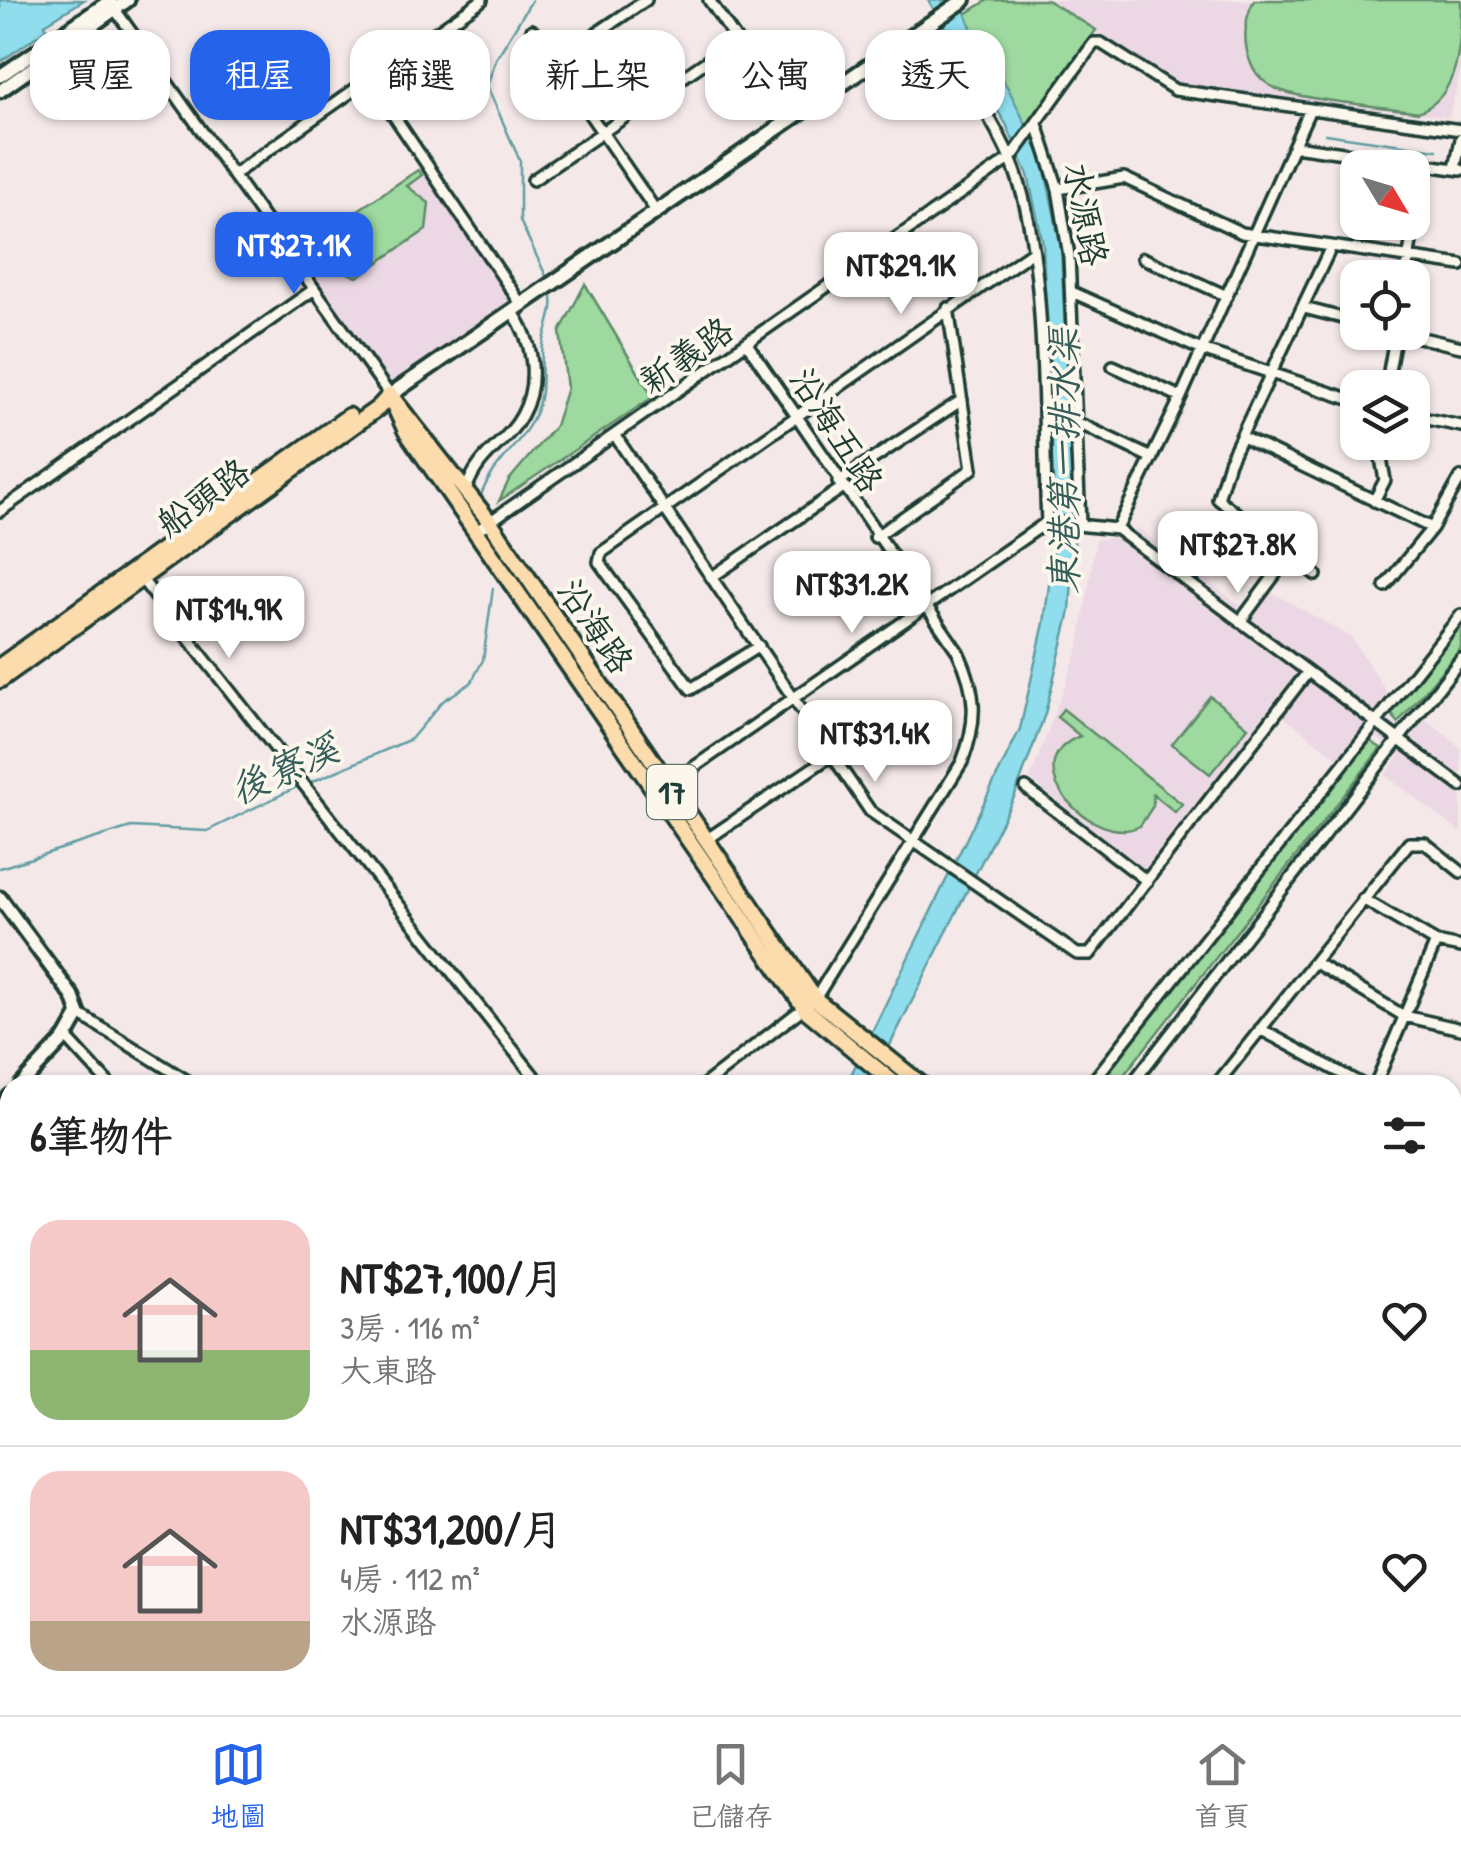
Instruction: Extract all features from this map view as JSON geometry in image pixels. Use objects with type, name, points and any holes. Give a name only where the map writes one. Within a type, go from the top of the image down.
[{"type":"main road","points":[[845,82],[964,0]]},
{"type":"main road","points":[[656,211],[791,120]]},
{"type":"main road","name":"船頭路","points":[[0,666],[378,408],[390,394],[656,211]]},
{"type":"main road","name":"沿海路","points":[[390,394],[466,490],[497,558],[515,586],[662,789],[706,840],[811,1004],[872,1045],[888,1068]]},
{"type":"main road","name":"沿海路","points":[[390,394],[406,431],[484,526],[811,1004],[863,1058],[888,1068]]},
{"type":"main road","name":"船頭路","points":[[0,680],[138,574]]},
{"type":"main road","name":"17","points":[[888,1068],[891,1075]]},
{"type":"main road","name":"17","points":[[888,1068],[902,1075]]},
{"type":"street","points":[[0,76],[112,3],[128,0]]},
{"type":"street","points":[[439,30],[482,0]]},
{"type":"street","points":[[601,30],[646,0]]},
{"type":"street","points":[[709,0],[729,30]]},
{"type":"street","points":[[0,91],[112,3]]},
{"type":"street","points":[[112,3],[390,394]]},
{"type":"street","name":"水源路","points":[[925,26],[1014,154],[1032,252],[1047,522]]},
{"type":"street","name":"水源路","points":[[1078,525],[1072,292],[1058,189],[1034,127],[1094,43],[1102,43],[1175,90],[1310,109]]},
{"type":"street","points":[[532,180],[705,62]]},
{"type":"street","points":[[233,175],[350,92]]},
{"type":"street","points":[[1117,529],[1181,397],[1310,109],[1461,130]]},
{"type":"street","points":[[395,120],[516,308],[530,346],[530,390],[522,415],[481,460],[466,490]]},
{"type":"street","points":[[594,120],[656,211]]},
{"type":"street","name":"新義路","points":[[484,526],[748,345],[1014,154],[1034,127]]},
{"type":"street","points":[[1430,167],[1458,170],[1461,139]]},
{"type":"street","points":[[1295,146],[1340,153]]},
{"type":"street","points":[[1058,189],[1130,179],[1242,233],[1461,266]]},
{"type":"street","points":[[1408,259],[1411,240]]},
{"type":"street","points":[[1316,575],[1218,499],[1230,462],[1330,249]]},
{"type":"street","points":[[759,646],[690,689],[600,562],[606,546],[1032,252]]},
{"type":"street","points":[[1143,258],[1227,296]]},
{"type":"street","points":[[0,511],[313,290]]},
{"type":"street","points":[[1072,292],[1202,350],[1340,396]]},
{"type":"street","points":[[875,537],[972,469],[948,308]]},
{"type":"street","points":[[1304,308],[1340,317]]},
{"type":"street","points":[[1430,340],[1461,347]]},
{"type":"street","name":"沿海五路","points":[[748,345],[968,674],[976,725],[962,762],[811,1004]]},
{"type":"street","points":[[1113,366],[1181,397]]},
{"type":"street","points":[[712,577],[962,400]]},
{"type":"street","points":[[1430,420],[1461,426]]},
{"type":"street","points":[[1074,422],[1152,458]]},
{"type":"street","points":[[616,437],[870,811],[1077,954],[1090,954],[1307,673]]},
{"type":"street","points":[[1244,438],[1432,528]]},
{"type":"street","points":[[1374,501],[1385,480],[1381,460]]},
{"type":"street","points":[[1385,586],[1432,528],[1461,478]]},
{"type":"street","points":[[662,789],[1047,522],[1117,529],[1307,673],[1459,781]]},
{"type":"street","points":[[1240,622],[1290,554]]},
{"type":"street","points":[[138,574],[533,1075]]},
{"type":"street","points":[[1098,1075],[1461,615]]},
{"type":"street","points":[[1139,1075],[1461,659]]},
{"type":"street","points":[[706,840],[832,755]]},
{"type":"street","points":[[1026,788],[1146,881]]},
{"type":"street","points":[[1224,1075],[1409,843],[1425,843],[1461,872]]},
{"type":"street","points":[[0,898],[73,997],[79,1014],[178,1075]]},
{"type":"street","points":[[1363,900],[1436,942],[1461,947]]},
{"type":"street","points":[[1378,1075],[1436,942]]},
{"type":"street","points":[[1314,962],[1404,1016],[1461,1029]]},
{"type":"street","points":[[717,1075],[811,1004]]},
{"type":"street","points":[[30,1075],[66,1037],[79,1014]]},
{"type":"street","points":[[1260,1028],[1346,1075]]},
{"type":"street","points":[[66,1037],[101,1075]]},
{"type":"shaded area","points":[[1047,0],[1461,0],[1461,70],[1449,117],[1189,88],[1174,85]]},
{"type":"shaded area","points":[[421,168],[513,301],[391,382],[292,254]]},
{"type":"shaded area","points":[[1137,527],[1253,615],[1271,592],[1351,637],[1390,697],[1380,713],[1412,736],[1426,719],[1461,748],[1461,833],[1385,775],[1399,756],[1368,730],[1343,762],[1272,708],[1299,672],[1126,543]]},
{"type":"shaded area","points":[[1115,538],[1296,673],[1144,869],[1030,779],[1078,650],[1096,539]]},
{"type":"green space","points":[[988,0],[1047,0],[1096,30],[1026,134],[1005,96],[1005,30],[968,30],[961,17]]},
{"type":"green space","points":[[1254,0],[1461,0],[1459,49],[1451,80],[1443,94],[1418,112],[1325,100],[1277,89],[1265,82],[1250,62],[1245,37]]},
{"type":"green space","points":[[418,170],[422,175],[407,186],[429,203],[426,230],[357,277],[334,267],[324,251],[314,257],[306,245]]},
{"type":"green space","points":[[585,284],[653,397],[499,501],[509,480],[555,426],[567,388],[560,332]]},
{"type":"green space","points":[[1461,625],[1461,648],[1398,723],[1391,713]]},
{"type":"green space","points":[[1210,696],[1248,727],[1210,774],[1172,744]]},
{"type":"green space","points":[[1063,709],[1182,804],[1175,812],[1153,794],[1153,806],[1140,826],[1122,830],[1102,826],[1083,815],[1056,783],[1054,765],[1061,749],[1080,736],[1057,717]]},
{"type":"green space","points":[[1370,741],[1381,748],[1124,1075],[1103,1075]]},
{"type":"water","points":[[0,0],[84,0],[45,24],[46,30],[30,30],[30,41],[0,62]]},
{"type":"water","points":[[928,0],[960,0],[972,30],[947,30]]},
{"type":"water","name":"東港第一排水渠","points":[[1005,83],[1043,160],[1061,247],[1075,530],[1070,611],[1045,714],[1015,795],[875,1075],[851,1075],[1020,729],[1044,623],[1055,539],[1043,244],[1028,175],[1003,120]]},
{"type":"waterway","name":"後寮溪","points":[[532,0],[496,59],[487,86],[520,161],[520,221],[548,280]]},
{"type":"waterway","points":[[1325,134],[1437,150]]},
{"type":"waterway","points":[[480,498],[492,474],[523,435],[538,405],[551,292]]},
{"type":"waterway","name":"後寮溪","points":[[309,783],[411,739],[443,701],[471,683],[483,660],[493,588]]},
{"type":"waterway","name":"後寮溪","points":[[0,868],[131,827],[207,831],[301,785]]}]
